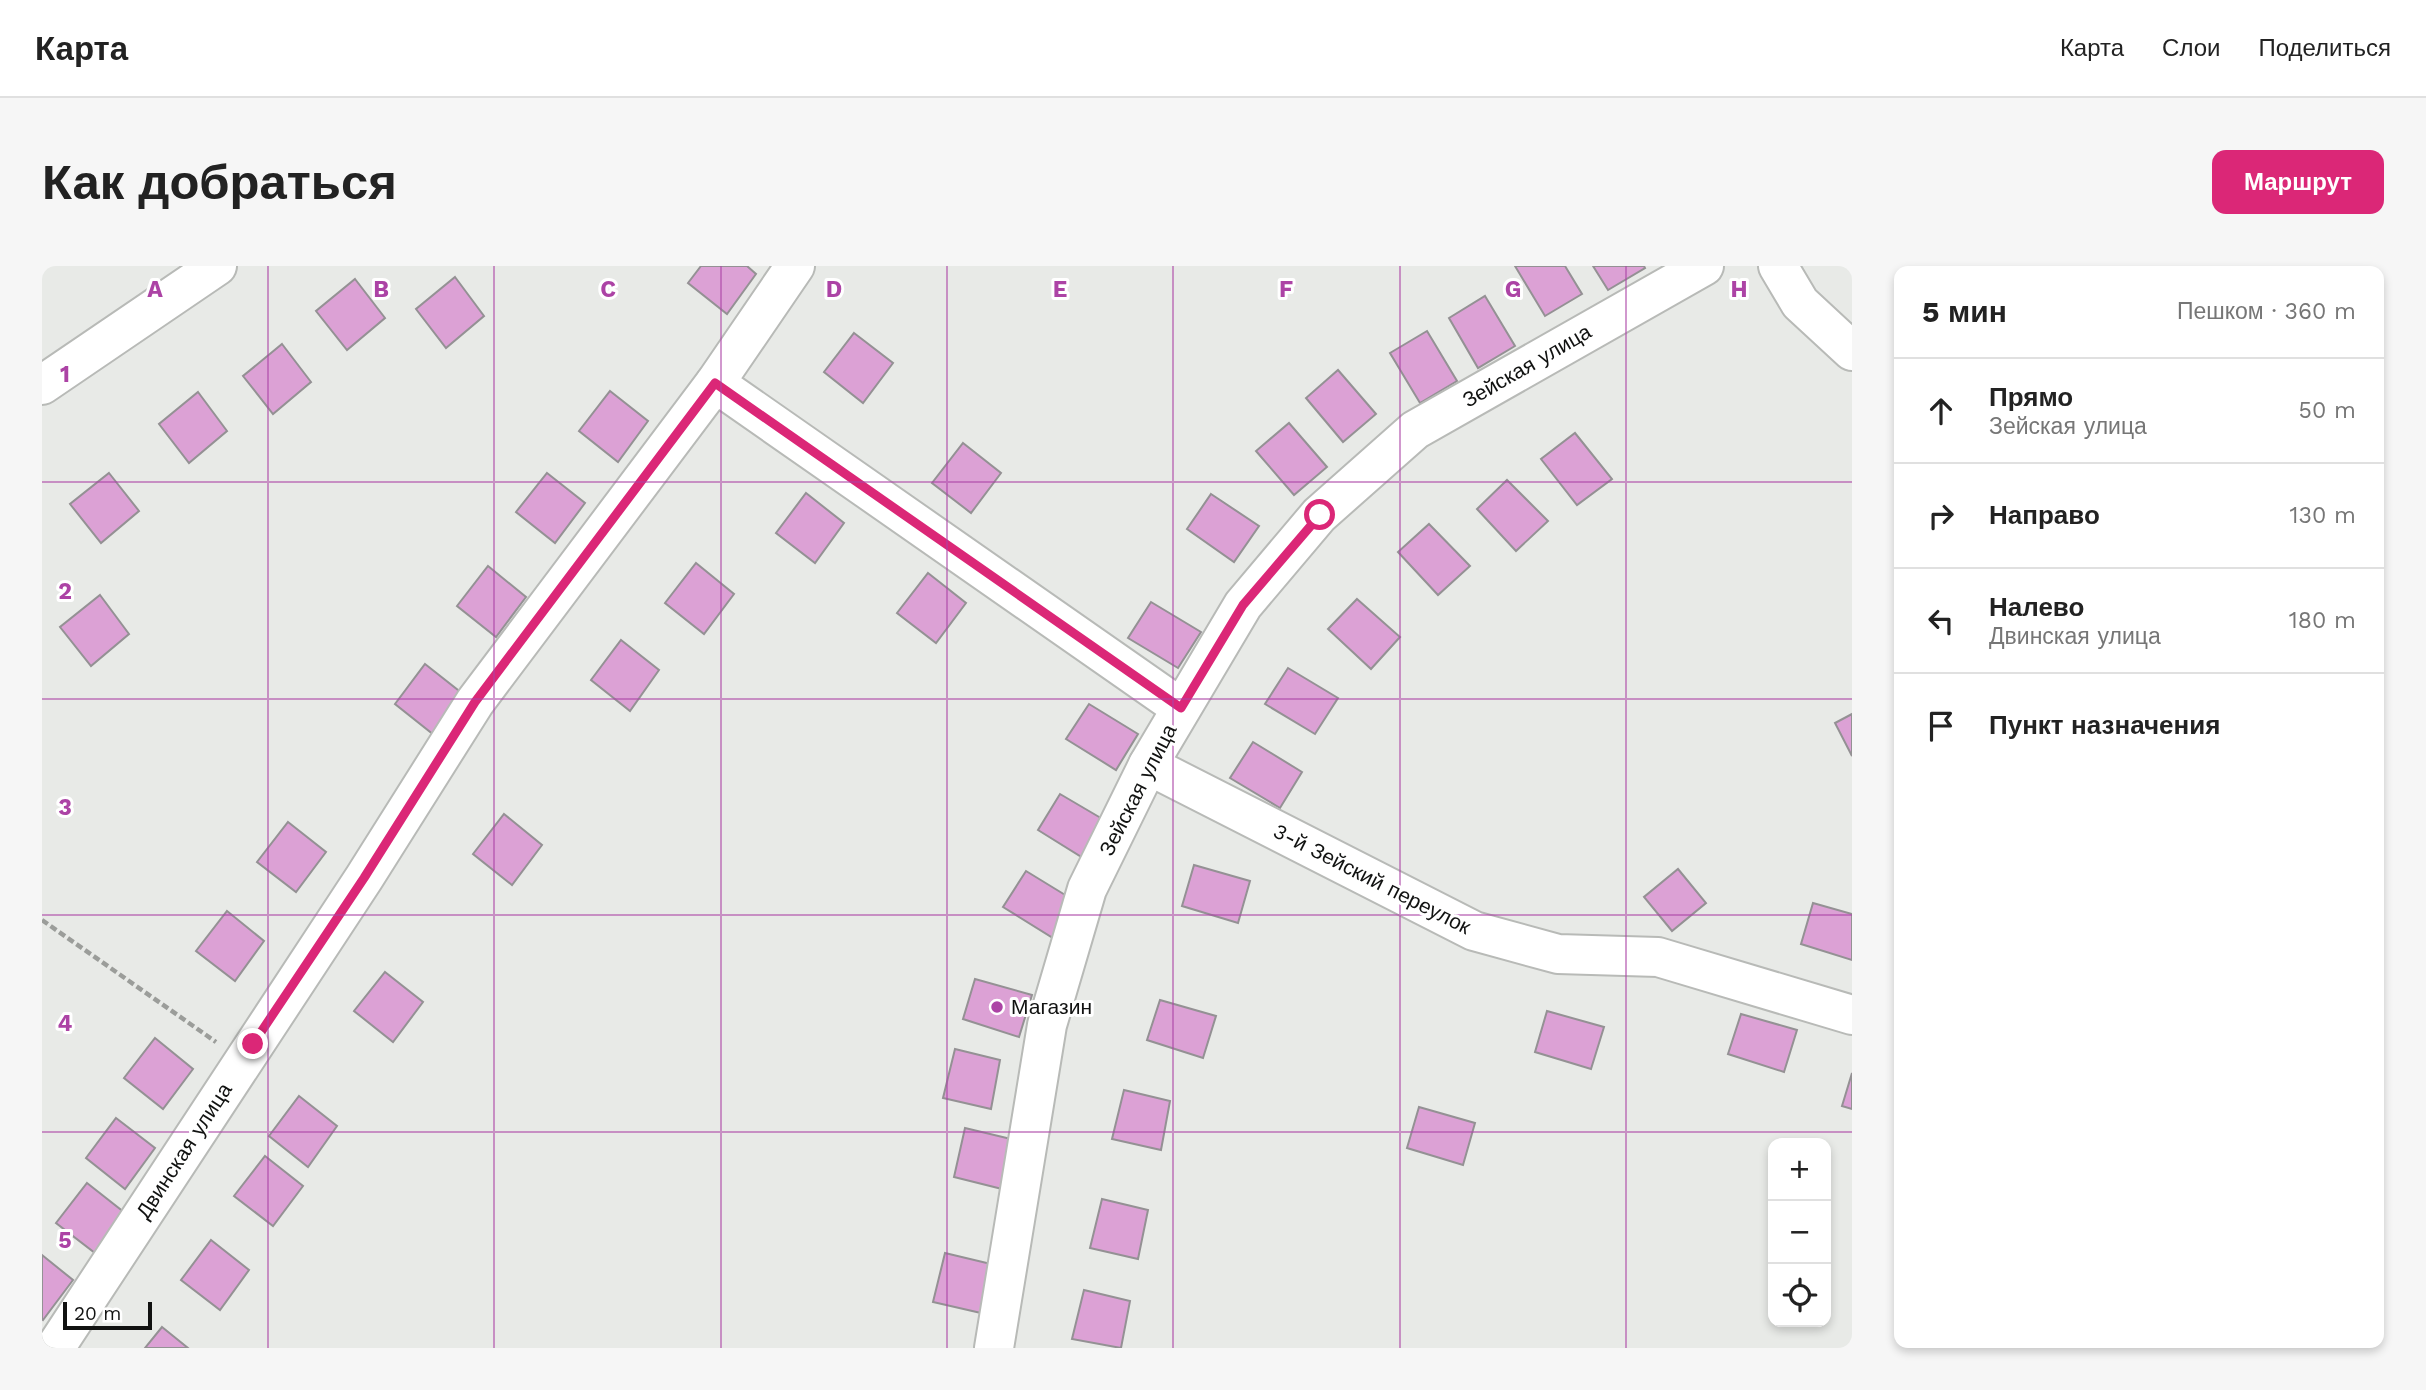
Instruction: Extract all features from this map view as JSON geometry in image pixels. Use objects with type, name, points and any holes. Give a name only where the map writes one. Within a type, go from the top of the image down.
[{"type":"street","points":[[42,385],[217,266]]},
{"type":"street","name":"Двинская улица","points":[[55,1348],[364,878],[475,702],[715,383],[794,266]]},
{"type":"street","name":"Зейская улица","points":[[994,1348],[1047,1025],[1087,889],[1148,765],[1243,605],[1320,515],[1415,430],[1704,266]]},
{"type":"street","points":[[1778,266],[1800,303],[1852,351]]},
{"type":"street","points":[[715,383],[1181,708]]},
{"type":"street","name":"3-й Зейский переулок","points":[[1148,765],[1474,931],[1558,954],[1658,957],[1852,1015]]},
{"type":"path","points":[[42,920],[243,1060]]},
{"type":"building","points":[[701,266],[747,266],[756,274],[727,314],[688,283]]},
{"type":"building","points":[[1515,266],[1565,266],[1582,294],[1545,316]]},
{"type":"building","points":[[1593,266],[1644,266],[1645,268],[1608,290]]},
{"type":"building","points":[[455,277],[484,316],[446,348],[416,309]]},
{"type":"building","points":[[355,279],[385,318],[347,350],[316,311]]},
{"type":"building","points":[[1485,296],[1515,346],[1478,368],[1449,318]]},
{"type":"building","points":[[1427,331],[1457,381],[1420,403],[1390,353]]},
{"type":"building","points":[[854,333],[893,363],[863,403],[824,372]]},
{"type":"building","points":[[282,344],[311,382],[273,414],[243,376]]},
{"type":"building","points":[[1338,370],[1376,414],[1343,442],[1306,398]]},
{"type":"building","points":[[610,391],[648,421],[618,462],[579,431]]},
{"type":"building","points":[[198,392],[227,431],[189,463],[159,424]]},
{"type":"building","points":[[1289,423],[1327,467],[1294,495],[1256,451]]},
{"type":"building","points":[[1575,433],[1612,479],[1577,505],[1541,459]]},
{"type":"building","points":[[963,443],[1001,473],[971,513],[932,483]]},
{"type":"building","points":[[109,473],[139,511],[101,543],[70,504]]},
{"type":"building","points":[[547,473],[585,503],[555,543],[516,512]]},
{"type":"building","points":[[1507,480],[1548,521],[1516,551],[1477,509]]},
{"type":"building","points":[[806,493],[844,523],[815,563],[776,533]]},
{"type":"building","points":[[1211,494],[1259,526],[1234,562],[1187,529]]},
{"type":"building","points":[[1429,524],[1470,566],[1438,595],[1398,552]]},
{"type":"building","points":[[696,563],[734,594],[704,634],[665,603]]},
{"type":"building","points":[[488,566],[526,597],[496,637],[457,606]]},
{"type":"building","points":[[928,573],[966,603],[936,643],[897,613]]},
{"type":"building","points":[[100,595],[129,634],[91,666],[60,627]]},
{"type":"building","points":[[1357,599],[1400,637],[1371,669],[1328,629]]},
{"type":"building","points":[[1151,602],[1201,632],[1178,668],[1128,638]]},
{"type":"building","points":[[621,640],[659,670],[630,711],[591,680]]},
{"type":"building","points":[[425,664],[463,694],[434,735],[395,704]]},
{"type":"building","points":[[1288,668],[1338,698],[1315,734],[1265,704]]},
{"type":"building","points":[[1089,704],[1138,734],[1116,770],[1066,739]]},
{"type":"building","points":[[1852,714],[1852,756],[1835,723]]},
{"type":"building","points":[[1253,742],[1302,772],[1280,808],[1230,778]]},
{"type":"building","points":[[1060,794],[1111,824],[1088,861],[1038,830]]},
{"type":"building","points":[[504,814],[542,845],[512,885],[473,854]]},
{"type":"building","points":[[288,822],[326,852],[296,892],[257,862]]},
{"type":"building","points":[[1194,865],[1250,881],[1238,923],[1182,906]]},
{"type":"building","points":[[1678,869],[1706,903],[1672,931],[1644,897]]},
{"type":"building","points":[[1026,871],[1075,901],[1053,938],[1003,907]]},
{"type":"building","points":[[1813,903],[1852,914],[1852,960],[1801,944]]},
{"type":"building","points":[[227,911],[264,941],[235,981],[196,951]]},
{"type":"building","points":[[385,972],[423,1002],[393,1042],[354,1011]]},
{"type":"building","name":"Магазин","points":[[975,979],[1032,995],[1019,1037],[963,1019]]},
{"type":"building","points":[[1160,1000],[1216,1016],[1203,1058],[1147,1040]]},
{"type":"building","points":[[1547,1011],[1604,1027],[1591,1069],[1535,1052]]},
{"type":"building","points":[[1741,1014],[1797,1030],[1784,1072],[1728,1054]]},
{"type":"building","points":[[155,1038],[193,1069],[163,1109],[124,1078]]},
{"type":"building","points":[[955,1049],[1000,1060],[991,1109],[943,1098]]},
{"type":"building","points":[[1852,1073],[1852,1109],[1842,1106]]},
{"type":"building","points":[[1124,1090],[1170,1101],[1161,1150],[1112,1139]]},
{"type":"building","points":[[299,1096],[337,1126],[308,1167],[269,1136]]},
{"type":"building","points":[[1419,1107],[1475,1123],[1463,1165],[1407,1148]]},
{"type":"building","points":[[116,1118],[155,1148],[125,1189],[86,1158]]},
{"type":"building","points":[[965,1128],[1011,1139],[1002,1189],[954,1177]]},
{"type":"building","points":[[265,1156],[303,1186],[273,1226],[234,1196]]},
{"type":"building","points":[[87,1183],[125,1213],[95,1253],[56,1223]]},
{"type":"building","points":[[1102,1199],[1148,1210],[1138,1259],[1090,1248]]},
{"type":"building","points":[[211,1240],[249,1270],[220,1310],[181,1280]]},
{"type":"building","points":[[945,1253],[991,1264],[981,1313],[933,1302]]},
{"type":"building","points":[[42,1255],[73,1280],[43,1320],[42,1319]]},
{"type":"building","points":[[1084,1290],[1130,1301],[1121,1348],[1072,1339]]},
{"type":"building","points":[[162,1327],[188,1348],[145,1348]]},
{"type":"place","name":"Магазин","points":[[997,1007]]},
{"type":"route","points":[[253,1044],[364,878],[475,702],[715,383],[1181,708],[1243,605],[1320,515]]}]
